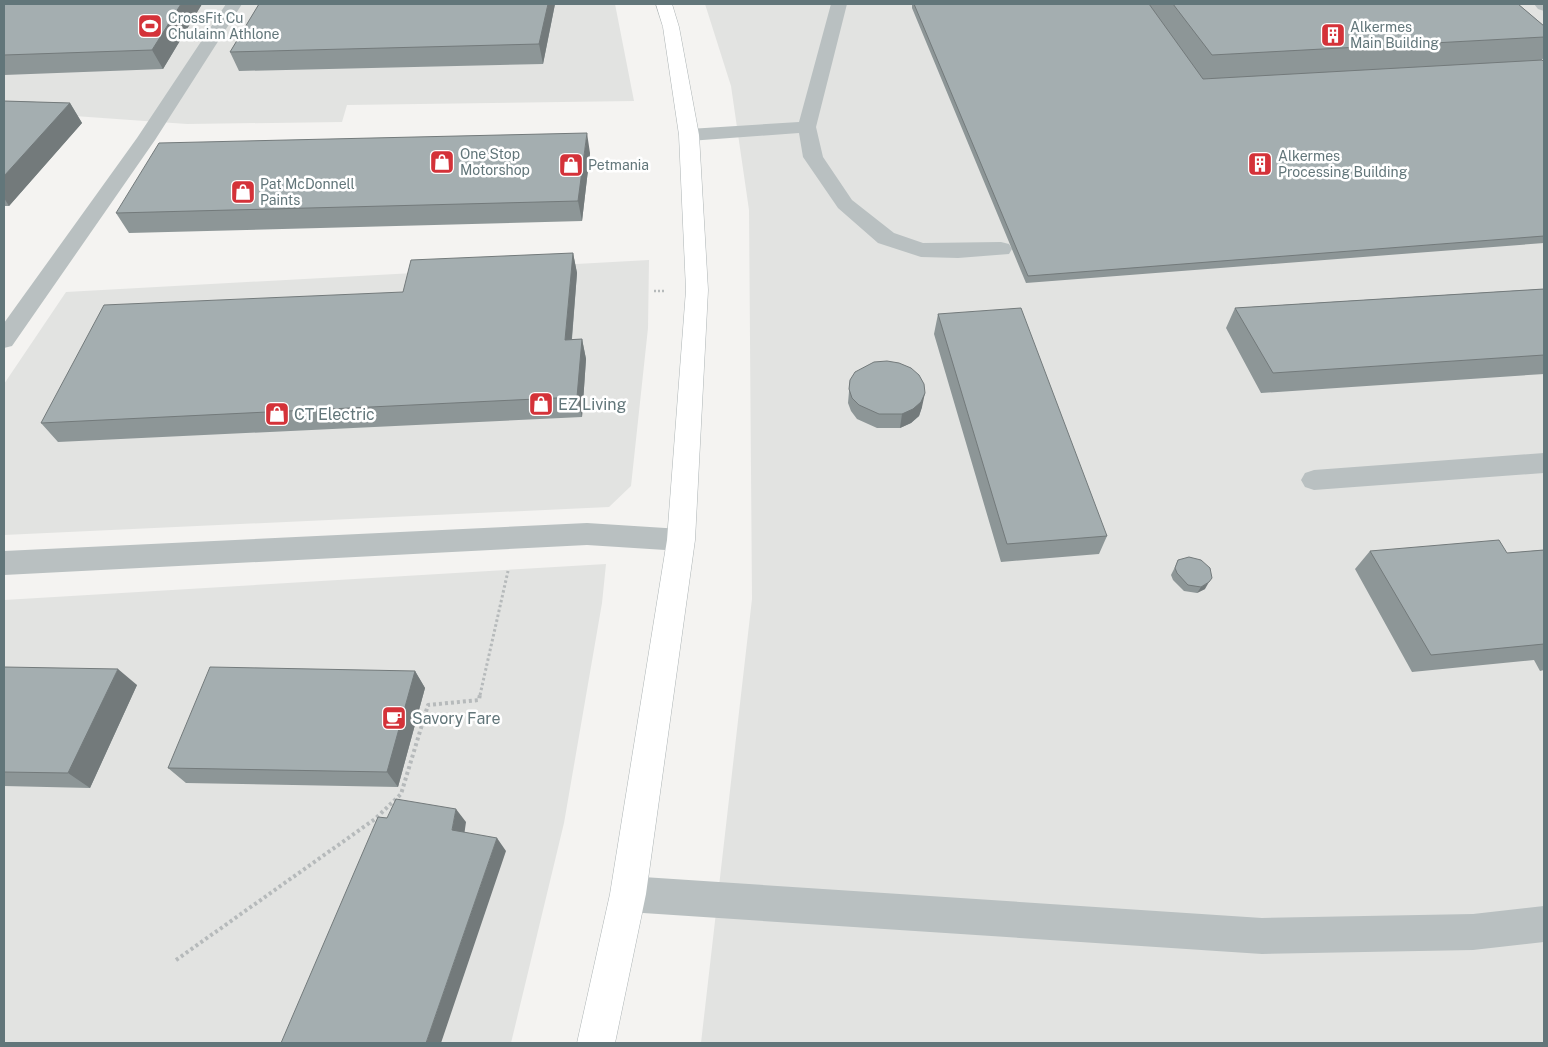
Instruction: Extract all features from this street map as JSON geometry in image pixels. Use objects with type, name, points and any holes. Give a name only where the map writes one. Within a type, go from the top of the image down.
[{"type":"main road","points":[[596,1043],[628,894],[681,540],[696,290],[688,135],[671,27],[664,4]]},
{"type":"street","points":[[4,340],[145,140],[234,4]]},
{"type":"street","points":[[840,4],[807,127],[813,157],[846,204],[886,238],[922,250],[958,251],[1001,248]]},
{"type":"street","points":[[688,135],[807,127]]},
{"type":"street","points":[[1314,480],[1544,463]]},
{"type":"street","points":[[4,563],[587,534],[681,540]]},
{"type":"street","points":[[628,894],[1262,936],[1473,932],[1544,924]]},
{"type":"path","points":[[176,960],[374,819],[401,794],[428,705],[479,700],[515,538]]},
{"type":"shaded area","points":[[4,4],[615,4],[634,101],[347,105],[342,122],[187,124],[4,111]]},
{"type":"shaded area","points":[[705,4],[1544,4],[1544,1043],[701,1043],[752,599],[749,210],[731,86]]},
{"type":"shaded area","points":[[649,260],[648,328],[631,486],[609,507],[4,535],[4,384],[66,292]]},
{"type":"shaded area","points":[[606,564],[602,603],[564,823],[511,1043],[4,1043],[4,600]]},
{"type":"building","points":[[4,4],[181,4],[152,50],[4,55]]},
{"type":"building","points":[[259,4],[548,4],[539,44],[230,52]]},
{"type":"building","name":"Alkermes Processing Building","points":[[914,4],[1149,4],[1203,79],[1542,60],[1544,62],[1544,236],[1028,276]]},
{"type":"building","points":[[1173,4],[1518,4],[1544,26],[1544,37],[1212,55]]},
{"type":"building","points":[[4,101],[70,103],[4,176]]},
{"type":"building","points":[[587,133],[578,201],[116,213],[159,143]]},
{"type":"building","points":[[573,253],[565,340],[582,339],[577,397],[41,423],[104,305],[403,292],[411,260]]},
{"type":"building","points":[[1544,289],[1544,355],[1273,373],[1235,308]]},
{"type":"building","points":[[1021,308],[1107,536],[1007,544],[938,314]]},
{"type":"building","points":[[887,361],[911,368],[919,375],[924,384],[925,393],[921,402],[913,409],[902,414],[879,414],[859,405],[852,398],[849,389],[850,380],[855,372],[874,362]]},
{"type":"building","points":[[1499,540],[1507,553],[1544,550],[1544,644],[1431,655],[1370,551]]},
{"type":"building","points":[[1189,557],[1201,560],[1210,568],[1212,578],[1201,587],[1188,585],[1175,568],[1178,560]]},
{"type":"building","points":[[4,667],[118,669],[68,773],[4,772]]},
{"type":"building","points":[[210,667],[415,671],[387,772],[168,768]]},
{"type":"building","points":[[396,799],[456,809],[452,830],[497,838],[426,1043],[281,1043],[378,817],[387,818]]},
{"type":"place","name":"CrossFit Cu Chulainn Athlone","points":[[150,26]]},
{"type":"place","name":"Alkermes Main Building","points":[[1333,35]]},
{"type":"place","name":"One Stop Motorshop","points":[[442,162]]},
{"type":"place","name":"Alkermes Processing Building","points":[[1260,164]]},
{"type":"place","name":"Petmania","points":[[571,165]]},
{"type":"place","name":"Pat McDonnell Paints","points":[[243,192]]},
{"type":"place","name":"EZ Living","points":[[541,404]]},
{"type":"place","name":"CT Electric","points":[[277,414]]},
{"type":"place","name":"Savory Fare","points":[[394,718]]}]
